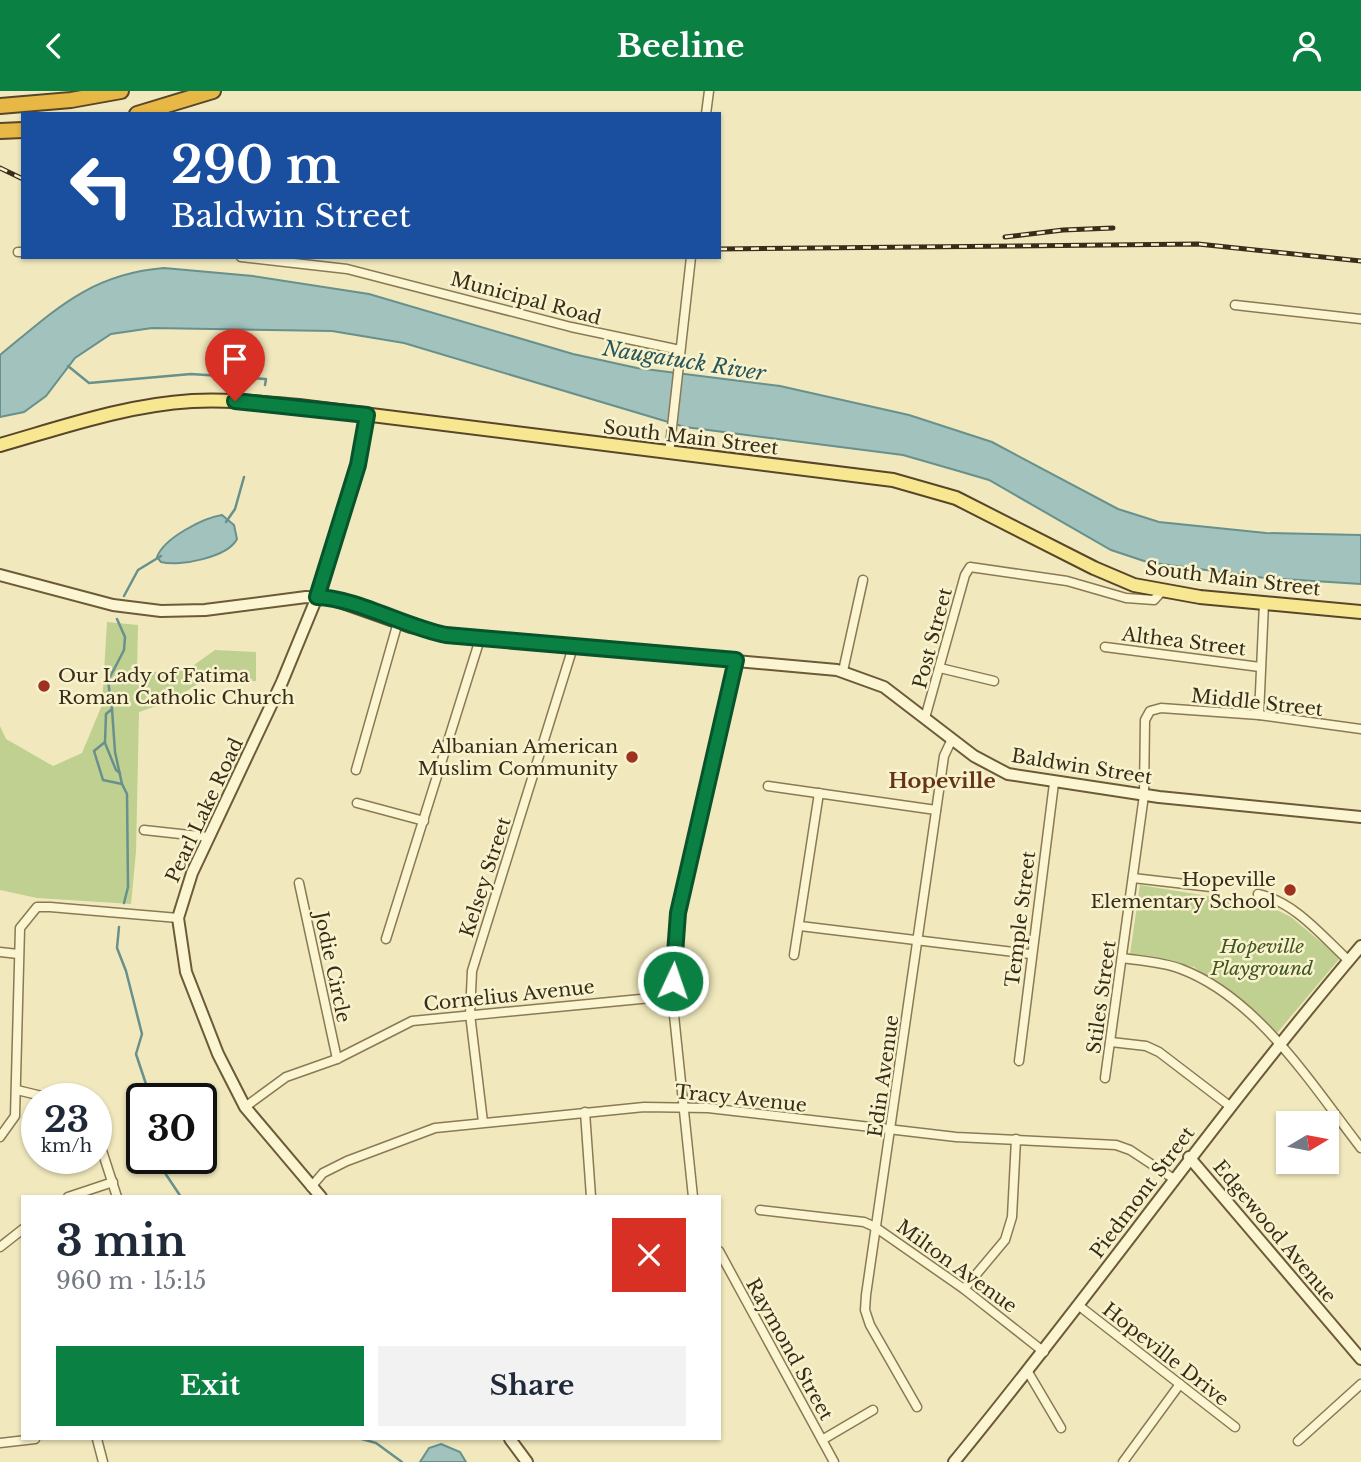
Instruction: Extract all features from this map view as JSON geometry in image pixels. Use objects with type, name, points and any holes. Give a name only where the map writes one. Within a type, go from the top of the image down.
[{"type":"highway","points":[[0,106],[121,91]]},
{"type":"highway","points":[[144,112],[213,91]]},
{"type":"highway","points":[[0,131],[21,130]]},
{"type":"main road","name":"South Main Street","points":[[0,445],[112,413],[184,401],[255,402],[668,454],[878,477],[935,490],[1106,574],[1162,591],[1361,612]]},
{"type":"main road","name":"Pearl Lake Road","points":[[319,1195],[245,1107],[204,1023],[186,972],[178,918],[181,902],[208,837],[282,682],[317,597],[358,465],[367,415]]},
{"type":"main road","name":"Baldwin Street","points":[[0,575],[106,603],[150,610],[196,610],[317,597],[342,601],[439,634],[843,671],[884,687],[980,760],[1003,772],[1144,795],[1361,817]]},
{"type":"main road","name":"Piedmont Street","points":[[954,1462],[1044,1352],[1189,1157],[1361,946]]},
{"type":"main road","name":"Edgewood Avenue","points":[[1189,1157],[1361,1359]]},
{"type":"main road","points":[[511,1440],[527,1462]]},
{"type":"street","points":[[706,112],[709,91]]},
{"type":"street","name":"Municipal Road","points":[[259,259],[347,269],[571,327],[680,350]]},
{"type":"street","points":[[668,454],[691,259]]},
{"type":"street","points":[[1235,305],[1361,319]]},
{"type":"street","name":"Post Street","points":[[925,718],[965,575],[970,567],[1068,581],[1132,599],[1154,600],[1162,591]]},
{"type":"street","points":[[843,671],[863,580]]},
{"type":"street","points":[[1259,715],[1265,603]]},
{"type":"street","points":[[356,770],[398,622]]},
{"type":"street","points":[[386,939],[480,639]]},
{"type":"street","name":"Kelsey Street","points":[[483,1122],[470,1014],[472,971],[573,647]]},
{"type":"street","name":"Althea Street","points":[[1105,647],[1260,667]]},
{"type":"street","points":[[693,1195],[672,996],[678,913],[736,660]]},
{"type":"street","points":[[940,669],[994,681]]},
{"type":"street","name":"Middle Street","points":[[1150,711],[1161,708],[1259,715],[1361,729]]},
{"type":"street","name":"Stiles Street","points":[[1105,1078],[1144,795],[1146,720],[1150,711]]},
{"type":"street","name":"Edin Avenue","points":[[917,1407],[870,1325],[865,1310],[944,756],[952,739]]},
{"type":"street","name":"Temple Street","points":[[1019,1061],[1030,954],[1054,782]]},
{"type":"street","points":[[768,786],[936,810]]},
{"type":"street","points":[[794,955],[819,793]]},
{"type":"street","points":[[357,803],[424,821]]},
{"type":"street","points":[[144,830],[208,837]]},
{"type":"street","points":[[1133,878],[1211,887]]},
{"type":"street","name":"Jodie Circle","points":[[299,883],[337,1059]]},
{"type":"street","points":[[1258,894],[1270,897],[1292,910],[1349,961]]},
{"type":"street","points":[[0,1137],[15,1116],[20,928],[37,907],[178,918]]},
{"type":"street","points":[[800,926],[1030,954]]},
{"type":"street","points":[[0,952],[18,954]]},
{"type":"street","points":[[1123,958],[1177,967],[1199,977],[1281,1042],[1361,1147]]},
{"type":"street","name":"Cornelius Avenue","points":[[245,1107],[286,1077],[337,1059],[412,1021],[672,996]]},
{"type":"street","points":[[1111,1042],[1146,1046],[1159,1052],[1231,1107]]},
{"type":"street","points":[[17,1090],[21,1091]]},
{"type":"street","name":"Tracy Avenue","points":[[311,1187],[323,1173],[435,1128],[584,1112],[682,1105],[891,1129],[1116,1145],[1130,1150],[1174,1179]]},
{"type":"street","points":[[584,1112],[591,1195]]},
{"type":"street","points":[[964,1289],[1006,1240],[1012,1217],[1016,1139]]},
{"type":"street","points":[[110,1174],[116,1195]]},
{"type":"street","points":[[74,1195],[113,1182]]},
{"type":"street","name":"Milton Avenue","points":[[760,1210],[864,1222],[875,1227],[964,1289],[1044,1352]]},
{"type":"street","points":[[0,1247],[21,1231]]},
{"type":"street","name":"Raymond Street","points":[[721,1255],[834,1462]]},
{"type":"street","name":"Hopeville Drive","points":[[1078,1305],[1236,1427]]},
{"type":"street","points":[[1028,1372],[1061,1428]]},
{"type":"street","points":[[1124,1462],[1180,1384]]},
{"type":"street","points":[[1298,1441],[1361,1384]]},
{"type":"street","points":[[822,1440],[873,1410]]},
{"type":"street","points":[[0,1443],[26,1440]]},
{"type":"street","points":[[97,1440],[103,1462]]},
{"type":"green space","points":[[107,622],[138,625],[137,673],[187,670],[215,650],[256,652],[256,681],[200,682],[174,700],[139,712],[136,852],[131,904],[37,898],[0,890],[0,726],[6,739],[53,766],[82,753],[102,705]]},
{"type":"green space","name":"Hopeville Playground","points":[[1140,885],[1269,906],[1291,917],[1340,958],[1277,1033],[1194,967],[1130,954]]},
{"type":"water","points":[[164,268],[253,276],[369,294],[573,354],[637,368],[780,386],[909,415],[992,442],[1118,509],[1159,522],[1266,533],[1361,535],[1361,584],[1265,578],[1147,562],[1111,550],[989,480],[903,455],[685,427],[404,343],[332,331],[152,328],[111,334],[75,358],[46,396],[24,412],[0,417],[0,355],[57,309],[94,286],[138,272]]},
{"type":"water","points":[[222,515],[234,525],[237,539],[224,551],[203,559],[180,563],[161,562],[157,557],[167,543],[185,530]]},
{"type":"water","points":[[441,1444],[460,1452],[466,1462],[420,1462],[429,1448]]},
{"type":"waterway","points":[[68,366],[89,383],[191,374],[266,379],[265,385]]},
{"type":"waterway","points":[[226,522],[235,509],[244,477]]},
{"type":"waterway","points":[[124,596],[138,570],[161,556]]},
{"type":"waterway","points":[[117,619],[125,637],[124,650],[108,681],[112,709],[106,714],[105,742],[94,751],[103,780],[122,784],[127,794],[128,887],[124,903]]},
{"type":"waterway","points":[[112,709],[115,752],[122,784]]},
{"type":"waterway","points":[[105,743],[116,770],[120,773]]},
{"type":"waterway","points":[[119,927],[117,948],[126,971],[142,1034],[136,1054],[146,1083]]},
{"type":"waterway","points":[[166,1174],[180,1195]]},
{"type":"waterway","points":[[366,1440],[376,1443],[402,1462]]},
{"type":"railway","points":[[0,168],[21,178]]},
{"type":"railway","points":[[1005,237],[1063,230],[1113,228]]},
{"type":"railway","points":[[721,249],[1198,244],[1361,261]]},
{"type":"place","name":"Our Lady of Fatima Roman Catholic Church","points":[[44,686]]},
{"type":"place","name":"Albanian American Muslim Community","points":[[632,757]]},
{"type":"place","name":"Hopeville Elementary School","points":[[1290,890]]},
{"type":"district","name":"Hopeville","points":[[942,781]]},
{"type":"route","points":[[235,401],[367,415],[358,465],[317,597],[337,600],[410,627],[446,635],[736,660],[678,913],[673,981]]},
{"type":"water label","name":"Naugatuck River","points":[[684,361]]}]
